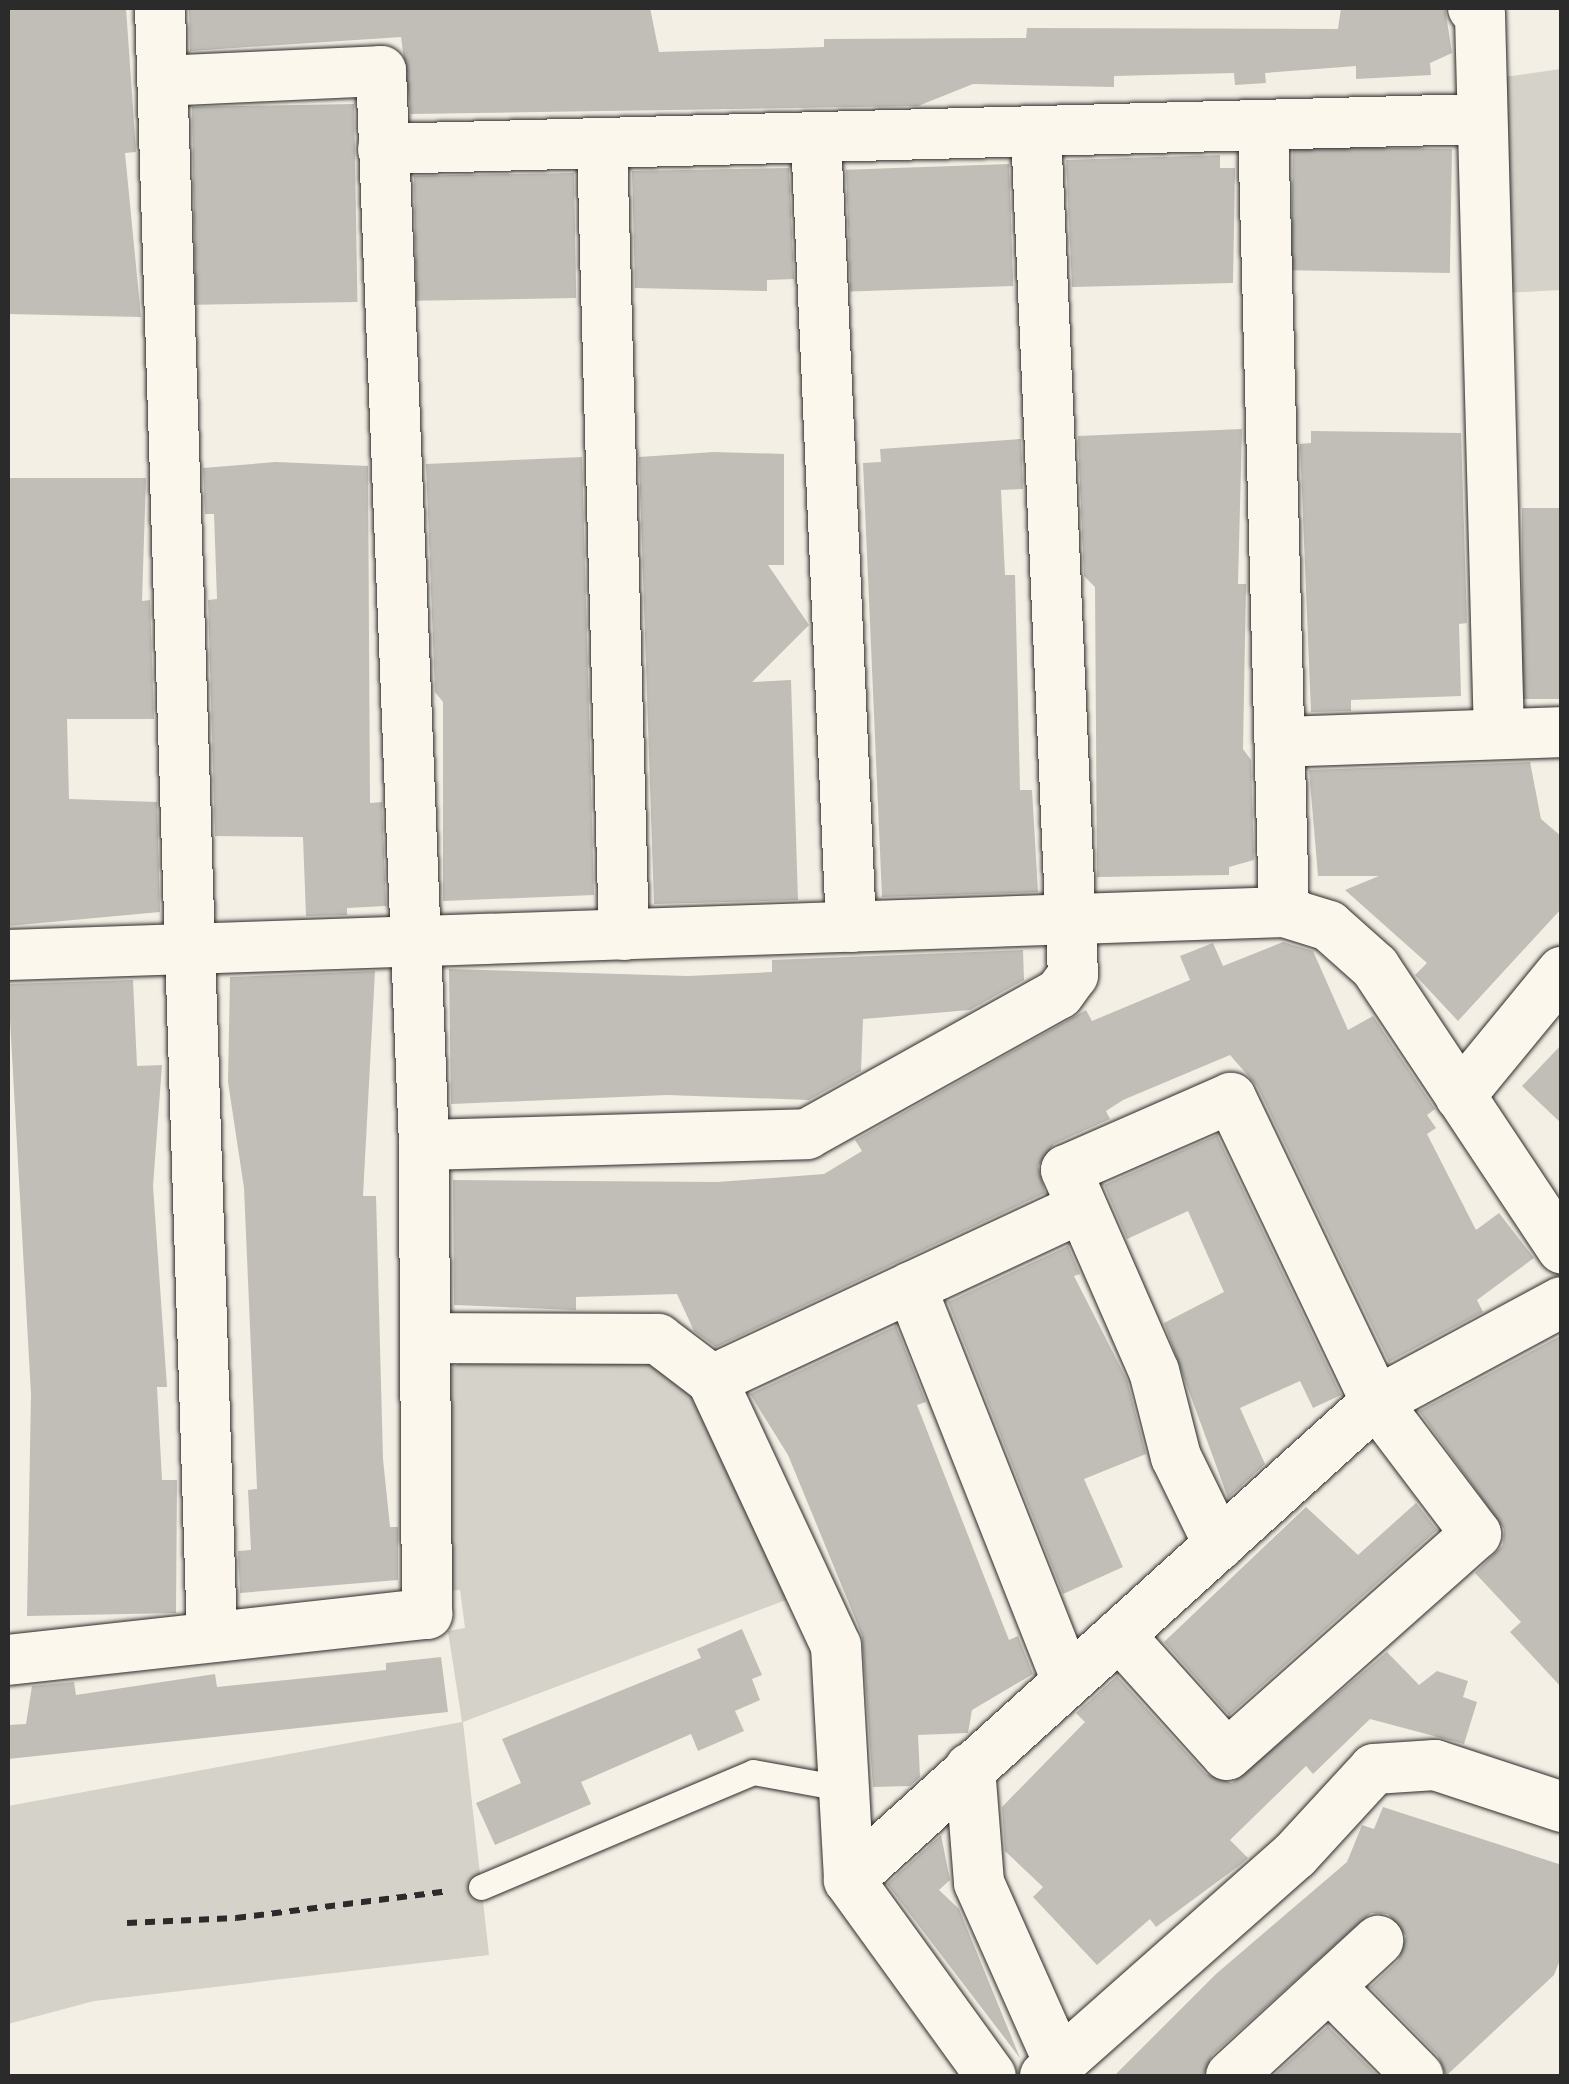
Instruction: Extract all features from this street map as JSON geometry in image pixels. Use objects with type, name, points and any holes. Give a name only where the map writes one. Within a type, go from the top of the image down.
[{"type":"street","points":[[160,8],[212,1638]]},
{"type":"street","points":[[1473,8],[1480,15],[1499,734]]},
{"type":"street","points":[[8,1660],[427,1614],[424,1145],[412,942],[381,71],[162,81]]},
{"type":"street","points":[[384,149],[1480,119]]},
{"type":"street","points":[[1264,125],[1284,912]]},
{"type":"street","points":[[424,1145],[816,1131],[1059,994],[1073,975],[1036,131]]},
{"type":"street","points":[[816,137],[851,927]]},
{"type":"street","points":[[602,143],[624,935]]},
{"type":"street","points":[[1280,742],[1562,732]]},
{"type":"street","points":[[8,955],[1284,912],[1329,926],[1355,945],[1562,1248]]},
{"type":"street","points":[[1460,1096],[1562,972]]},
{"type":"street","points":[[1118,1634],[1227,1755],[1476,1534],[1376,1402],[1232,1098],[1066,1170],[1154,1371],[1176,1457],[1219,1544]]},
{"type":"street","points":[[712,1380],[1081,1208]]},
{"type":"street","points":[[911,1287],[1067,1681]]},
{"type":"street","points":[[850,1880],[1376,1402],[1562,1302]]},
{"type":"street","points":[[426,1338],[658,1338],[712,1380],[836,1646],[841,1788],[850,1880],[992,2076]]},
{"type":"street","points":[[970,1768],[978,1883],[1052,2070],[1295,1856],[1374,1769],[1434,1765],[1562,1807]]},
{"type":"street","points":[[1232,2076],[1378,1941]]},
{"type":"street","points":[[1330,1986],[1418,2076]]},
{"type":"lane","points":[[481,1887],[753,1772],[841,1788]]},
{"type":"path","points":[[127,1923],[236,1918],[481,1887]]},
{"type":"shaded area","points":[[1561,69],[1561,290],[1504,293],[1497,78]]},
{"type":"shaded area","points":[[650,1358],[699,1394],[794,1597],[463,1722],[489,1955],[94,2001],[8,2024],[8,1806],[462,1722],[448,1631],[465,1628],[460,1590],[447,1591],[446,1372],[464,1360]]},
{"type":"building","points":[[8,8],[126,8],[136,152],[125,153],[141,317],[8,314]]},
{"type":"building","points":[[189,8],[650,8],[659,52],[824,47],[824,39],[1026,38],[1027,28],[1338,29],[1341,8],[1445,8],[1452,53],[1430,63],[1431,75],[1356,79],[1356,66],[1265,73],[1266,83],[1235,85],[1234,73],[1114,76],[1114,87],[973,84],[918,106],[411,114],[401,37],[190,51]]},
{"type":"building","points":[[354,104],[357,302],[195,305],[192,107]]},
{"type":"building","points":[[1293,146],[1452,149],[1450,273],[1291,270]]},
{"type":"building","points":[[1220,155],[1220,168],[1235,168],[1233,283],[1072,287],[1066,160]]},
{"type":"building","points":[[1009,164],[1013,286],[850,292],[846,170]]},
{"type":"building","points":[[789,168],[794,279],[767,280],[767,291],[635,288],[632,171]]},
{"type":"building","points":[[574,173],[576,298],[416,301],[414,176]]},
{"type":"building","points":[[1242,429],[1238,584],[1246,584],[1243,749],[1251,760],[1254,860],[1229,867],[1229,875],[1097,877],[1095,587],[1084,576],[1078,436]]},
{"type":"building","points":[[1311,431],[1461,433],[1467,623],[1459,624],[1461,696],[1351,700],[1351,711],[1311,712],[1300,444],[1311,443]]},
{"type":"building","points":[[1021,439],[1023,489],[1001,490],[1005,575],[1015,575],[1020,790],[1032,790],[1038,892],[882,897],[863,463],[881,462],[880,449]]},
{"type":"building","points":[[714,452],[784,454],[784,565],[768,565],[809,625],[752,682],[791,680],[798,900],[654,904],[639,457]]},
{"type":"building","points":[[582,457],[594,895],[443,901],[443,702],[435,692],[426,464]]},
{"type":"building","points":[[276,462],[368,466],[370,803],[382,802],[386,906],[347,908],[347,915],[306,916],[303,837],[215,836],[208,600],[217,599],[214,514],[205,514],[203,468]]},
{"type":"building","points":[[8,478],[146,478],[142,601],[150,600],[154,719],[67,719],[69,799],[157,802],[160,912],[8,926]]},
{"type":"building","points":[[1522,508],[1562,508],[1562,699],[1522,699]]},
{"type":"building","points":[[1530,762],[1541,819],[1562,837],[1562,908],[1458,1021],[1415,975],[1427,963],[1345,890],[1379,876],[1318,876],[1309,770]]},
{"type":"building","points":[[1283,942],[1313,951],[1348,1030],[1373,1016],[1435,1109],[1427,1115],[1436,1128],[1427,1134],[1476,1230],[1499,1213],[1534,1258],[1477,1300],[1483,1312],[1389,1362],[1257,1086],[1230,1055],[1123,1100],[1106,1111],[1110,1119],[1054,1144],[1038,1166],[1045,1193],[716,1347],[694,1331],[677,1294],[576,1297],[576,1310],[454,1305],[453,1180],[717,1182],[824,1174],[862,1151],[855,1140],[1086,1010],[1092,1021],[1190,980],[1180,956],[1213,943],[1223,966]]},
{"type":"building","points":[[1023,950],[1024,980],[970,1010],[863,1019],[861,1071],[809,1100],[667,1095],[451,1104],[449,969],[688,976],[772,972],[772,960]]},
{"type":"building","points":[[375,971],[363,1196],[376,1196],[383,1459],[390,1527],[398,1527],[398,1580],[240,1593],[238,1551],[251,1550],[248,1490],[257,1489],[244,1188],[228,1082],[230,977]]},
{"type":"building","points":[[133,980],[137,1066],[162,1065],[153,1186],[167,1387],[157,1387],[162,1480],[177,1480],[176,1613],[27,1616],[31,1394],[8,984]]},
{"type":"building","points":[[1562,1044],[1562,1124],[1522,1086]]},
{"type":"building","points":[[1217,1135],[1341,1395],[1313,1408],[1300,1381],[1240,1408],[1265,1464],[1228,1498],[1164,1323],[1224,1292],[1188,1211],[1127,1239],[1104,1185]]},
{"type":"building","points":[[1068,1246],[1080,1274],[1074,1276],[1127,1380],[1146,1454],[1084,1479],[1123,1567],[1063,1594],[948,1302]]},
{"type":"building","points":[[896,1326],[926,1402],[917,1405],[1009,1640],[1018,1636],[1033,1674],[972,1710],[968,1733],[918,1735],[920,1777],[910,1786],[873,1787],[862,1635],[788,1455],[750,1394]]},
{"type":"building","points":[[1562,1335],[1562,1688],[1510,1632],[1521,1622],[1475,1573],[1503,1545],[1504,1529],[1419,1411]]},
{"type":"building","points":[[1416,1503],[1437,1530],[1229,1715],[1164,1642],[1306,1507],[1358,1555]]},
{"type":"building","points":[[742,1629],[762,1675],[752,1679],[760,1700],[735,1711],[744,1731],[698,1751],[691,1734],[581,1782],[591,1804],[495,1845],[476,1803],[521,1783],[502,1739],[701,1658],[697,1649]]},
{"type":"building","points":[[1387,1652],[1419,1685],[1437,1671],[1468,1681],[1463,1697],[1477,1702],[1464,1744],[1370,1719],[1313,1774],[1306,1766],[1230,1840],[1248,1858],[1156,1927],[1150,1919],[1097,1965],[1033,1897],[1043,1887],[1005,1851],[1002,1807],[1085,1722],[1076,1713],[1117,1676],[1206,1774],[1232,1783]]},
{"type":"building","points":[[441,1657],[448,1712],[8,1759],[8,1725],[26,1724],[32,1686],[74,1682],[76,1695],[215,1674],[217,1687],[386,1670],[386,1663]]},
{"type":"building","points":[[1383,1807],[1562,1865],[1562,1955],[1554,1975],[1446,2076],[1438,2056],[1370,1987],[1398,1961],[1406,1936],[1388,1914],[1371,1913],[1212,2055],[1203,2076],[1114,2076],[1216,1974],[1347,1862],[1362,1825],[1374,1829]]},
{"type":"building","points":[[941,1835],[950,1880],[939,1890],[959,1909],[1020,2058],[887,1884]]},
{"type":"building","points":[[1328,2026],[1378,2076],[1273,2076]]}]
